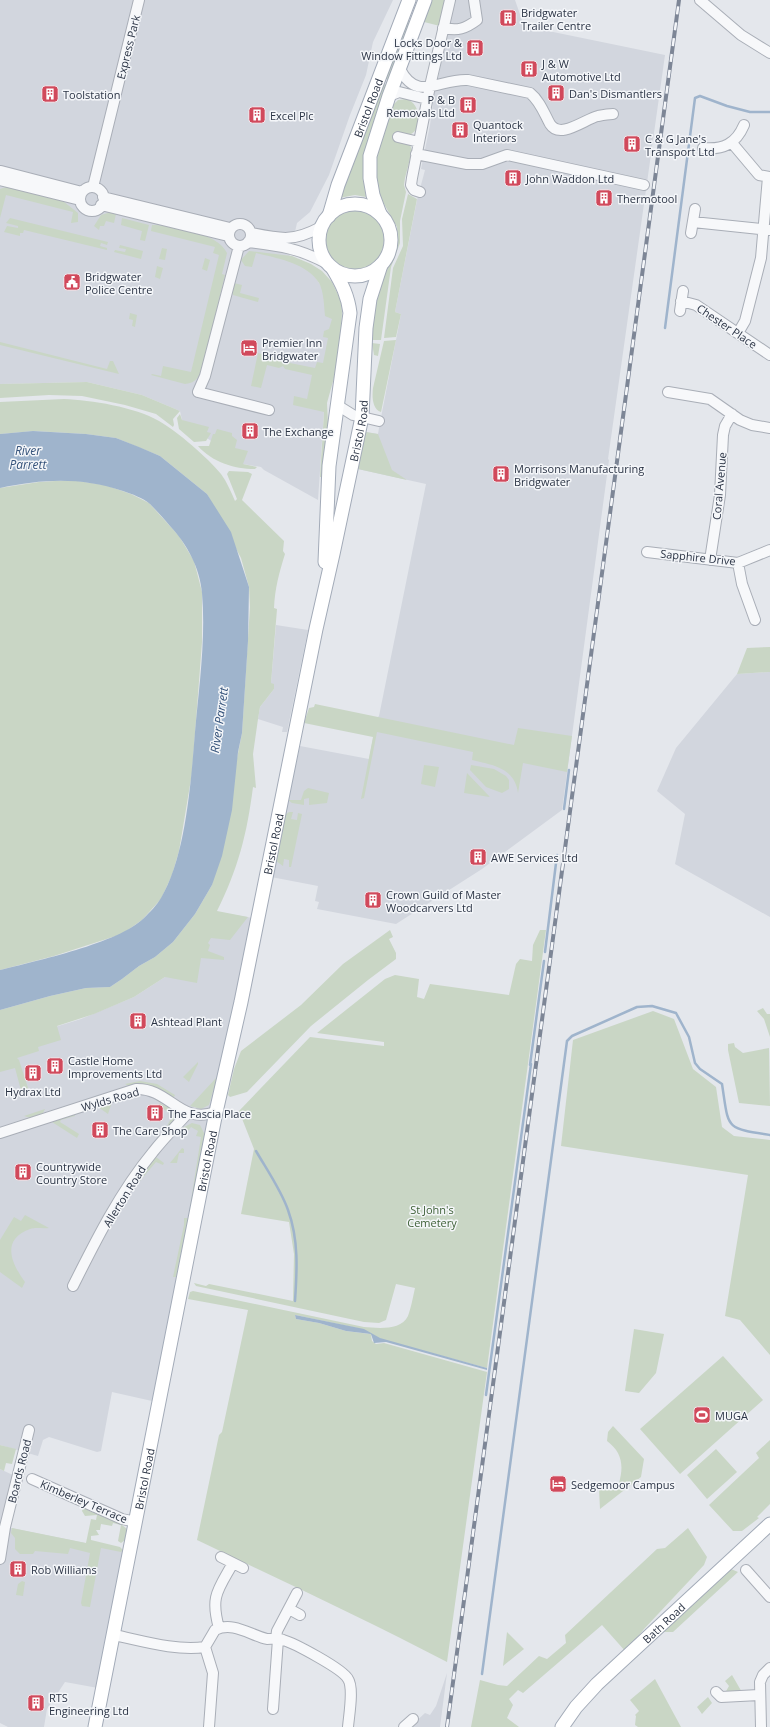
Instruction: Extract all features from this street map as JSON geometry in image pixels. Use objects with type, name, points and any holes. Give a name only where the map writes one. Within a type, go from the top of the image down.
[{"type":"main road","name":"Bristol Road","points":[[329,216],[338,185],[409,0]]},
{"type":"main road","name":"Bristol Road","points":[[380,214],[373,195],[370,178],[370,156],[389,96],[425,0]]},
{"type":"main road","points":[[350,204],[366,206],[380,214],[389,228],[391,244],[390,252],[381,265],[370,273],[358,276],[349,276],[331,266],[320,247],[319,237],[322,227],[329,216],[339,208],[350,204]]},
{"type":"main road","name":"Bristol Road","points":[[95,1727],[216,1112],[323,596],[362,417],[367,320],[370,298],[381,265]]},
{"type":"main road","name":"Bristol Road","points":[[323,596],[329,466],[350,313],[349,299],[344,286],[331,266]]},
{"type":"main road","name":"Bath Road","points":[[562,1727],[576,1707],[597,1684],[770,1524]]},
{"type":"street","name":"Express Park","points":[[93,187],[139,0]]},
{"type":"street","points":[[420,192],[414,190],[411,185],[427,99],[450,0]]},
{"type":"street","points":[[443,28],[454,30],[464,29],[477,20],[474,0]]},
{"type":"street","points":[[700,0],[741,35],[770,53]]},
{"type":"street","points":[[400,69],[405,80],[417,86],[436,86],[459,79],[530,93],[537,99],[552,126],[558,130],[567,129],[597,116],[613,114]]},
{"type":"street","points":[[389,96],[399,92],[427,99]]},
{"type":"street","points":[[703,148],[718,148],[732,143],[744,125]]},
{"type":"street","points":[[398,137],[418,142]]},
{"type":"street","points":[[732,143],[759,175],[769,177],[767,230],[745,321],[738,332]]},
{"type":"street","points":[[416,154],[467,164],[482,164],[507,155],[644,185]]},
{"type":"street","points":[[0,174],[81,196]]},
{"type":"street","points":[[93,187],[100,190],[102,201],[96,209],[90,210],[83,207],[81,196],[87,188],[93,187]]},
{"type":"street","points":[[102,201],[229,232]]},
{"type":"street","points":[[691,234],[695,209]]},
{"type":"street","points":[[693,222],[767,230]]},
{"type":"street","points":[[229,232],[236,224],[242,224],[248,227],[246,240],[207,370],[198,392],[269,410]]},
{"type":"street","points":[[229,232],[232,243],[246,240],[292,239],[322,227]]},
{"type":"street","points":[[246,240],[296,250],[331,266]]},
{"type":"street","name":"Chester Place","points":[[681,301],[696,305],[770,355]]},
{"type":"street","points":[[668,392],[710,399],[752,425],[770,428]]},
{"type":"street","points":[[337,405],[353,415],[379,421]]},
{"type":"street","name":"Coral Avenue","points":[[710,560],[720,495],[723,435],[725,426],[732,414]]},
{"type":"street","name":"Sapphire Drive","points":[[647,552],[738,563],[770,550]]},
{"type":"street","points":[[738,563],[742,584],[755,620]]},
{"type":"street","name":"Wylds Road","points":[[0,1133],[136,1089],[150,1090],[188,1113],[203,1116],[216,1112]]},
{"type":"street","name":"Allerton Road","points":[[73,1286],[99,1236],[153,1151],[188,1113]]},
{"type":"street","name":"Boards Road","points":[[0,1559],[5,1527],[29,1430]]},
{"type":"street","name":"Kimberley Terrace","points":[[32,1479],[122,1519],[136,1522]]},
{"type":"street","points":[[221,1557],[243,1568]]},
{"type":"street","points":[[219,1628],[214,1603],[218,1590],[233,1563]]},
{"type":"street","points":[[746,1570],[770,1597]]},
{"type":"street","points":[[273,1709],[277,1631],[297,1593]]},
{"type":"street","points":[[289,1609],[300,1615]]},
{"type":"street","points":[[209,1727],[213,1673],[205,1647],[215,1630],[219,1628],[237,1628],[266,1638],[277,1639],[302,1650],[345,1674],[351,1687],[348,1727]]},
{"type":"street","points":[[114,1635],[193,1649],[205,1647]]},
{"type":"street","points":[[761,1727],[759,1695],[761,1678],[770,1668]]},
{"type":"street","points":[[716,1692],[721,1697],[759,1695]]},
{"type":"street","points":[[404,1727],[413,1719]]},
{"type":"shaded area","points":[[0,0],[393,0],[373,42],[366,75],[329,175],[310,212],[297,223],[289,258],[310,269],[336,310],[324,411],[318,500],[261,467],[243,464],[182,420],[180,411],[142,395],[87,382],[0,384]]},
{"type":"shaded area","points":[[455,0],[515,0],[524,26],[665,55],[608,459],[562,810],[482,869],[396,924],[317,909],[319,902],[315,901],[318,886],[266,876],[290,791],[300,746],[369,759],[377,718],[379,716],[426,484],[358,469],[366,432],[378,434],[401,314],[395,312],[417,200],[425,170],[421,169],[434,96]]},
{"type":"shaded area","points":[[276,625],[308,630],[287,732],[282,732],[283,727],[258,719],[260,707],[274,689],[271,683]]},
{"type":"shaded area","points":[[770,672],[770,917],[675,864],[685,814],[657,791],[676,748],[737,674]]},
{"type":"shaded area","points":[[217,912],[253,918],[152,1401],[112,1392],[101,1451],[97,1452],[49,1437],[43,1440],[38,1456],[0,1445],[0,1044],[81,1019],[134,997],[165,977]]},
{"type":"shaded area","points":[[0,1469],[17,1477],[6,1527],[125,1551],[98,1688],[65,1682],[47,1709],[44,1727],[8,1727],[0,1723]]},
{"type":"shaded area","points":[[447,1673],[440,1727],[410,1727],[425,1713],[430,1715],[436,1706]]},
{"type":"green space","points":[[429,0],[446,0],[440,26],[424,22],[425,10]]},
{"type":"green space","points":[[406,20],[412,22],[390,80],[384,78]]},
{"type":"green space","points":[[382,83],[388,86],[373,127],[366,154],[364,182],[366,197],[355,195],[339,198]]},
{"type":"green space","points":[[406,99],[412,102],[418,112],[418,125],[412,134],[407,135],[412,151],[404,185],[406,192],[400,221],[400,243],[391,267],[381,340],[372,340],[372,315],[384,274],[398,245],[397,227],[379,195],[373,164],[392,106],[398,100]]},
{"type":"green space","points":[[6,187],[63,201],[78,213],[78,222],[71,223],[73,212],[6,195],[0,218],[0,189]]},
{"type":"green space","points":[[408,194],[417,199],[395,312],[401,314],[396,337],[384,338],[393,268],[403,246],[402,219]]},
{"type":"green space","points":[[349,211],[361,211],[376,219],[384,234],[384,246],[376,261],[361,269],[349,269],[334,261],[326,246],[326,234],[334,219]]},
{"type":"green space","points":[[111,212],[116,214],[114,223],[106,221],[104,226],[100,226],[99,230],[94,226],[101,215]]},
{"type":"green space","points":[[10,218],[108,242],[107,245],[101,243],[100,246],[107,248],[107,250],[24,230],[23,233],[20,233],[20,236],[4,232],[7,226],[18,228],[18,226],[6,223]]},
{"type":"green space","points":[[122,218],[149,225],[145,241],[140,240],[142,231],[121,225]]},
{"type":"green space","points":[[152,225],[183,229],[205,235],[222,246],[227,253],[222,274],[225,275],[203,366],[195,381],[185,384],[151,375],[161,376],[163,366],[191,372],[219,255],[213,253],[215,247],[151,231]]},
{"type":"green space","points":[[120,245],[143,251],[141,259],[114,252],[115,250],[125,252],[126,249],[119,248]]},
{"type":"green space","points":[[162,248],[167,249],[165,260],[159,259]]},
{"type":"green space","points":[[249,251],[292,256],[311,264],[322,271],[332,282],[341,301],[341,333],[335,374],[327,403],[328,424],[323,477],[320,477],[324,412],[293,405],[294,396],[307,399],[312,375],[285,369],[283,366],[279,368],[267,365],[261,388],[251,386],[258,353],[280,359],[282,353],[292,355],[290,363],[315,368],[317,362],[323,363],[328,338],[323,337],[324,331],[329,329],[332,319],[325,316],[321,287],[314,276],[290,262],[256,253],[252,267],[245,266],[241,260]]},
{"type":"green space","points":[[205,258],[210,260],[207,271],[202,269]]},
{"type":"green space","points":[[157,266],[163,268],[160,279],[155,277]]},
{"type":"green space","points":[[234,283],[242,285],[240,293],[259,298],[258,302],[233,295],[232,292]]},
{"type":"green space","points":[[130,313],[137,315],[135,327],[132,326],[133,320],[129,319]]},
{"type":"green space","points":[[396,340],[381,412],[374,405],[373,388],[384,341]]},
{"type":"green space","points":[[0,342],[107,369],[110,361],[113,361],[119,374],[0,345]]},
{"type":"green space","points":[[372,343],[380,344],[378,356],[374,355]]},
{"type":"green space","points":[[87,382],[142,395],[180,411],[173,419],[173,427],[156,414],[125,405],[82,396],[49,395],[0,398],[0,384]]},
{"type":"green space","points":[[64,399],[87,401],[126,408],[159,421],[183,438],[215,467],[225,480],[235,501],[237,499],[227,474],[229,471],[248,472],[252,474],[242,500],[284,541],[283,551],[285,554],[278,581],[274,608],[277,609],[271,683],[274,684],[274,689],[260,707],[253,754],[256,788],[253,787],[241,851],[231,881],[217,911],[248,917],[230,940],[211,938],[208,943],[210,945],[208,951],[224,957],[224,960],[201,958],[197,983],[165,977],[134,997],[94,1014],[57,1026],[61,1040],[38,1047],[39,1051],[17,1058],[29,1091],[22,1094],[15,1068],[0,1072],[0,1010],[86,988],[110,987],[139,966],[155,957],[173,942],[195,914],[212,885],[242,733],[250,607],[249,587],[241,558],[207,494],[160,456],[116,438],[86,434],[34,431],[0,434],[0,402]]},
{"type":"green space","points":[[180,414],[182,420],[209,427],[207,432],[211,433],[206,441],[194,442],[179,429],[177,418]]},
{"type":"green space","points":[[217,429],[232,433],[232,436],[237,440],[235,448],[248,451],[243,464],[257,467],[255,469],[239,468],[224,464],[204,452],[198,446],[209,446],[213,434],[215,434]]},
{"type":"green space","points":[[366,432],[378,434],[392,470],[407,480],[358,469]]},
{"type":"green space","points":[[71,480],[105,485],[131,494],[149,503],[179,536],[194,561],[202,592],[202,642],[192,773],[179,851],[172,875],[161,899],[142,920],[122,934],[54,956],[0,970],[0,488],[39,482]]},
{"type":"green space","points":[[770,647],[770,672],[737,674],[747,648]]},
{"type":"green space","points":[[315,704],[514,745],[518,728],[572,736],[567,772],[523,763],[518,793],[516,785],[508,773],[495,766],[472,760],[473,752],[377,732],[364,798],[361,799],[373,737],[304,723],[309,708],[314,707]]},
{"type":"green space","points":[[424,765],[439,767],[435,787],[421,784]]},
{"type":"green space","points":[[471,765],[494,769],[506,776],[509,780],[509,789],[502,793],[486,787],[470,770]]},
{"type":"green space","points":[[467,773],[490,797],[464,793]]},
{"type":"green space","points":[[308,788],[329,793],[327,803],[309,805],[309,798],[304,799],[304,805],[292,803],[288,800],[301,800],[304,791]]},
{"type":"green space","points":[[289,812],[293,812],[291,819],[297,820],[298,813],[302,814],[291,867],[289,867],[289,860],[284,859],[283,866],[276,861],[285,815]]},
{"type":"green space","points":[[390,930],[393,937],[389,939],[396,953],[396,959],[311,1026],[247,1092],[230,1097],[228,1095],[234,1069],[241,1051],[301,1005],[343,964]]},
{"type":"green space","name":"St John's Cemetery","points":[[540,930],[546,930],[487,1368],[387,1341],[371,1335],[372,1341],[376,1344],[384,1343],[487,1372],[447,1662],[354,1615],[197,1540],[219,1435],[222,1432],[248,1310],[188,1299],[190,1292],[193,1291],[364,1327],[388,1328],[405,1321],[409,1313],[415,1288],[396,1284],[386,1320],[379,1323],[364,1322],[196,1286],[194,1283],[206,1286],[209,1284],[293,1301],[294,1254],[289,1222],[241,1214],[254,1149],[239,1111],[310,1037],[384,1046],[384,1042],[317,1033],[385,979],[395,975],[419,979],[417,997],[424,999],[430,984],[509,995],[516,964],[520,959],[532,961],[533,945]],"holes":[[[295,1315],[357,1328],[370,1334],[346,1331],[319,1323],[296,1319]]]},
{"type":"green space","points":[[763,1008],[767,1014],[770,1014],[770,1037],[764,1019],[757,1011]]},
{"type":"green space","points":[[653,1011],[674,1019],[693,1069],[716,1087],[722,1127],[734,1136],[770,1140],[770,1355],[740,1320],[725,1316],[748,1175],[561,1146],[573,1040]]},
{"type":"green space","points":[[734,1043],[735,1047],[743,1053],[769,1048],[770,1106],[739,1103],[728,1050],[728,1044]]},
{"type":"green space","points":[[198,1062],[198,1064],[189,1082],[183,1077]]},
{"type":"green space","points":[[217,1077],[209,1105],[201,1109],[190,1106]]},
{"type":"green space","points":[[140,1081],[157,1084],[175,1095],[172,1097],[149,1085],[129,1086],[125,1084]]},
{"type":"green space","points":[[112,1102],[108,1114],[98,1107]]},
{"type":"green space","points":[[160,1103],[172,1109],[175,1116],[170,1128],[162,1135],[173,1115],[158,1106]]},
{"type":"green space","points":[[45,1109],[43,1113],[30,1118],[24,1116]]},
{"type":"green space","points":[[75,1114],[75,1116],[61,1120],[60,1122],[79,1134],[77,1138],[52,1122]]},
{"type":"green space","points":[[192,1123],[200,1125],[205,1135],[190,1215],[189,1213],[201,1137],[196,1136],[198,1131],[191,1127],[187,1132],[182,1128]]},
{"type":"green space","points":[[182,1148],[184,1149],[184,1153],[179,1153],[177,1163],[170,1163]]},
{"type":"green space","points":[[156,1157],[164,1163],[163,1165],[156,1162],[128,1195],[153,1158]]},
{"type":"green space","points":[[25,1215],[49,1228],[30,1229],[15,1239],[11,1253],[16,1268],[25,1282],[22,1288],[0,1272],[0,1240],[14,1217],[21,1221]]},
{"type":"green space","points":[[184,1218],[188,1218],[176,1277],[173,1277],[184,1225]]},
{"type":"green space","points":[[634,1329],[664,1334],[656,1373],[639,1393],[625,1391]]},
{"type":"green space","name":"MUGA","points":[[723,1356],[763,1400],[680,1474],[640,1429]]},
{"type":"green space","points":[[613,1426],[644,1459],[641,1477],[600,1509],[599,1489],[619,1483],[621,1477],[619,1455],[607,1441],[608,1432]]},
{"type":"green space","points":[[770,1440],[770,1504],[757,1517],[759,1518],[742,1531],[733,1531],[709,1505],[759,1458],[756,1453]]},
{"type":"green space","points":[[0,1445],[16,1449],[12,1464],[6,1463],[4,1471],[0,1469]]},
{"type":"green space","points":[[716,1449],[737,1472],[707,1499],[687,1475]]},
{"type":"green space","points":[[83,1508],[122,1525],[127,1529],[125,1540],[121,1543],[118,1541],[121,1525],[113,1523],[112,1526],[101,1524],[100,1530],[96,1530],[99,1535],[91,1536],[91,1540],[120,1547],[123,1550],[121,1552],[101,1548],[90,1607],[82,1606],[81,1603],[90,1553],[70,1548],[68,1554],[35,1551],[33,1554],[20,1554],[15,1549],[15,1538],[11,1533],[12,1528],[86,1543],[91,1519],[96,1520],[97,1515],[85,1516],[82,1511]]},
{"type":"green space","points":[[688,1528],[707,1557],[704,1565],[644,1629],[626,1652],[602,1625],[523,1693],[518,1690],[509,1699],[513,1705],[507,1718],[519,1727],[471,1727],[480,1680],[507,1686],[539,1656],[547,1659],[566,1643],[565,1635],[657,1549],[665,1548]]},
{"type":"green space","points":[[731,1569],[738,1572],[673,1632],[664,1632],[655,1637]]},
{"type":"green space","points":[[22,1581],[25,1582],[23,1596],[16,1595],[18,1584]]},
{"type":"green space","points":[[507,1632],[524,1649],[503,1666]]},
{"type":"green space","points":[[732,1675],[743,1694],[725,1693],[729,1686],[725,1681]]},
{"type":"green space","points":[[655,1679],[681,1727],[638,1727],[635,1725],[635,1715],[639,1711],[630,1700]]},
{"type":"green space","points":[[708,1697],[712,1703],[702,1714],[697,1707]]},
{"type":"water","name":"River Parrett","points":[[33,431],[86,434],[116,438],[160,456],[207,494],[231,532],[249,587],[248,641],[242,733],[238,752],[232,810],[222,856],[212,885],[195,914],[173,942],[155,957],[139,966],[110,987],[86,988],[0,1010],[0,970],[76,950],[116,935],[132,927],[144,918],[161,898],[176,861],[186,818],[192,773],[203,645],[203,610],[199,575],[192,557],[182,541],[150,504],[141,498],[123,491],[92,483],[47,481],[0,488],[0,434]]},
{"type":"water","points":[[295,1315],[364,1329],[380,1338],[487,1368],[487,1370],[386,1342],[374,1343],[371,1334],[346,1331],[319,1323],[296,1319]]},
{"type":"waterway","points":[[665,328],[695,98],[700,96],[727,106],[750,112],[770,112]]},
{"type":"waterway","points":[[564,809],[569,770]]},
{"type":"waterway","points":[[545,952],[557,855]]},
{"type":"waterway","points":[[530,1065],[544,961]]},
{"type":"waterway","points":[[482,1674],[567,1041],[572,1036],[637,1007],[652,1006],[676,1013],[689,1037],[695,1063],[700,1069],[722,1084],[726,1110],[731,1124],[736,1128],[770,1135]]},
{"type":"waterway","points":[[486,1395],[531,1064]]},
{"type":"waterway","points":[[256,1151],[282,1195],[292,1221],[296,1244],[295,1301]]},
{"type":"railway","points":[[447,1727],[679,0]]},
{"type":"place","name":"Bridgwater Trailer Centre","points":[[508,18]]},
{"type":"place","name":"Locks Door & Window Fittings Ltd","points":[[475,48]]},
{"type":"place","name":"J & W Automotive Ltd","points":[[529,69]]},
{"type":"place","name":"Dan's Dismantlers","points":[[556,93]]},
{"type":"place","name":"Toolstation","points":[[50,94]]},
{"type":"place","name":"P & B Removals Ltd","points":[[468,105]]},
{"type":"place","name":"Excel Plc","points":[[257,115]]},
{"type":"place","name":"Quantock Interiors","points":[[460,130]]},
{"type":"place","name":"C & G Jane's Transport Ltd","points":[[632,144]]},
{"type":"place","name":"John Waddon Ltd","points":[[513,178]]},
{"type":"place","name":"Thermotool","points":[[604,198]]},
{"type":"place","name":"Bridgwater Police Centre","points":[[72,282]]},
{"type":"place","name":"Premier Inn Bridgwater","points":[[249,348]]},
{"type":"place","name":"The Exchange","points":[[250,431]]},
{"type":"place","name":"Morrisons Manufacturing Bridgwater","points":[[501,474]]},
{"type":"place","name":"AWE Services Ltd","points":[[478,857]]},
{"type":"place","name":"Crown Guild of Master Woodcarvers Ltd","points":[[373,900]]},
{"type":"place","name":"Ashtead Plant","points":[[138,1021]]},
{"type":"place","name":"Castle Home Improvements Ltd","points":[[55,1066]]},
{"type":"place","name":"Hydrax Ltd","points":[[33,1073]]},
{"type":"place","name":"The Fascia Place","points":[[155,1113]]},
{"type":"place","name":"The Care Shop","points":[[100,1130]]},
{"type":"place","name":"Countrywide Country Store","points":[[23,1172]]},
{"type":"place","name":"MUGA","points":[[702,1415]]},
{"type":"place","name":"Sedgemoor Campus","points":[[558,1484]]},
{"type":"place","name":"Rob Williams","points":[[18,1569]]},
{"type":"place","name":"RTS Engineering Ltd","points":[[36,1703]]}]
